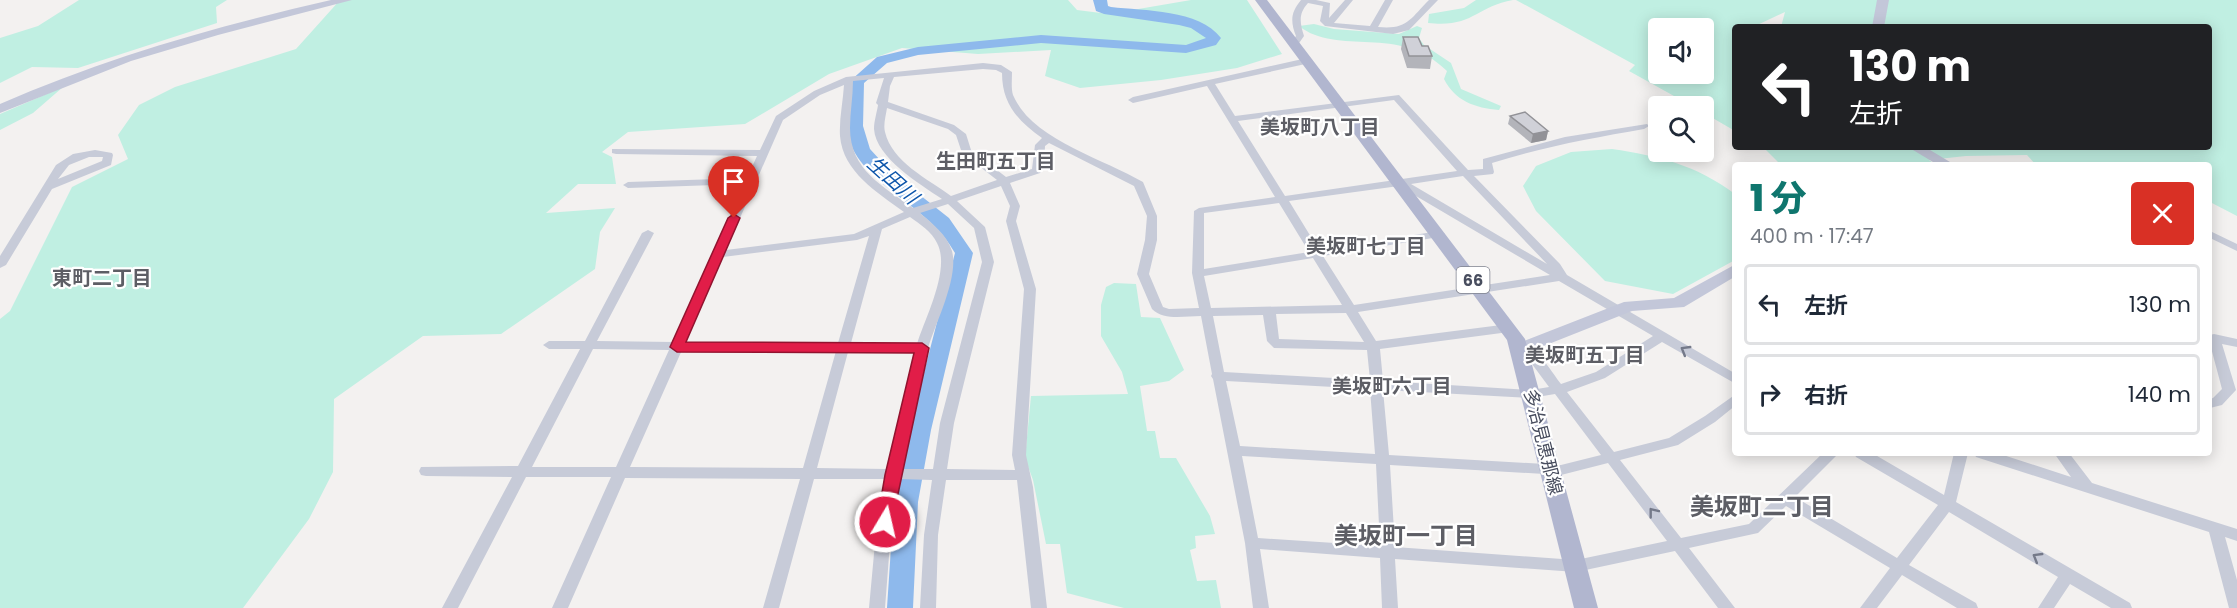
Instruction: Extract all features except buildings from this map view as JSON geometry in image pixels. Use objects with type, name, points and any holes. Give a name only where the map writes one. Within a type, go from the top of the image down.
[{"type":"main road","name":"多治見恵那線","points":[[1261,0],[1509,328],[1520,349],[1586,608]]},
{"type":"street","points":[[0,109],[68,79],[170,44],[346,0]]},
{"type":"street","points":[[1294,44],[1300,36],[1294,20],[1297,9],[1306,0],[1327,5],[1324,21],[1328,24],[1394,31],[1406,28],[1434,0]]},
{"type":"street","points":[[1328,24],[1349,0]]},
{"type":"street","points":[[1373,28],[1389,0]]},
{"type":"street","points":[[1879,24],[1883,0]]},
{"type":"street","points":[[1133,100],[1307,61]]},
{"type":"street","points":[[560,608],[779,118],[817,93],[849,79],[983,66],[1004,69],[1007,72],[1009,97],[1018,112],[1049,138],[1106,164],[1139,184],[1152,216],[1151,240],[1143,274],[1158,309],[1167,313],[1352,309],[1562,277]]},
{"type":"street","points":[[890,75],[881,103],[879,130],[886,147],[903,167],[949,199],[979,227],[988,262],[947,423],[931,535],[928,608]]},
{"type":"street","points":[[849,79],[848,104],[844,122],[850,158],[862,171],[939,236],[947,252],[945,273],[922,348],[893,475],[878,569],[877,608]]},
{"type":"street","points":[[1210,84],[1373,346],[1383,461],[1390,608]]},
{"type":"street","points":[[1232,119],[1396,97],[1465,173],[1556,266],[1562,277]]},
{"type":"street","points":[[881,103],[951,127],[961,134],[966,151],[1003,180],[1015,206],[1011,221],[1030,289],[1019,455],[1021,474],[1026,486],[1039,608]]},
{"type":"street","points":[[1261,608],[1252,543],[1198,273],[1199,211],[1465,173],[1489,172],[1487,161],[1546,143],[1644,126]]},
{"type":"street","points":[[719,255],[857,237],[910,213],[1003,180],[1036,171],[1039,168],[1040,145],[1049,138]]},
{"type":"street","points":[[1920,150],[1942,162]]},
{"type":"street","points":[[616,151],[762,153]]},
{"type":"street","points":[[0,264],[4,254],[50,186],[60,167],[69,158],[97,153],[108,155],[108,163],[99,168],[50,186]]},
{"type":"street","points":[[628,185],[749,181]]},
{"type":"street","points":[[1400,182],[1732,378]]},
{"type":"street","points":[[771,608],[876,229]]},
{"type":"street","points":[[450,608],[648,233]]},
{"type":"street","points":[[1198,273],[1438,234]]},
{"type":"street","points":[[2212,235],[2237,248]]},
{"type":"street","points":[[1520,349],[1616,310],[1630,306],[1678,303],[1732,271]]},
{"type":"street","points":[[1269,311],[1273,341],[1278,345],[1373,346],[1509,328]]},
{"type":"street","points":[[1217,376],[1375,387],[1531,394],[1559,391],[1610,373],[1662,336]]},
{"type":"street","points":[[2212,337],[2237,343]]},
{"type":"street","points":[[2212,337],[2229,390],[2217,402],[2212,403]]},
{"type":"street","points":[[549,345],[922,348]]},
{"type":"street","points":[[1520,349],[1533,357],[1727,608]]},
{"type":"street","points":[[1233,451],[1550,471],[1612,459],[1673,442],[1710,419],[1732,401]]},
{"type":"street","points":[[1252,543],[1576,566],[1753,529],[1829,456]]},
{"type":"street","points":[[1867,456],[2124,608]]},
{"type":"street","points":[[1868,608],[1948,503],[1959,456]]},
{"type":"street","points":[[1990,456],[2237,535]]},
{"type":"street","points":[[2063,456],[2088,488]]},
{"type":"street","points":[[426,471],[521,474],[1021,474]]},
{"type":"street","points":[[1786,499],[1970,608]]},
{"type":"street","points":[[2215,528],[2237,608]]},
{"type":"street","points":[[2046,608],[2067,575]]},
{"type":"green space","points":[[79,0],[227,0],[216,7],[217,23],[78,68],[32,67],[0,83],[0,38],[38,26]]},
{"type":"green space","points":[[340,0],[1068,0],[1077,10],[1109,14],[1191,0],[1247,0],[1282,54],[1237,68],[1161,80],[1080,88],[1045,76],[1051,50],[978,54],[902,48],[829,74],[745,124],[628,132],[602,152],[612,157],[616,184],[578,184],[546,213],[615,208],[600,232],[595,269],[501,334],[423,336],[334,399],[333,472],[309,519],[243,608],[0,608],[0,319],[10,311],[72,187],[128,159],[118,135],[139,105],[175,87],[296,49]]},
{"type":"green space","points":[[1476,0],[1513,0],[1490,7],[1465,20],[1443,24],[1428,23],[1429,14],[1464,8]]},
{"type":"green space","points":[[1516,0],[2237,0],[2237,216],[2212,203],[2212,162],[2033,162],[2027,155],[1966,156],[1929,160],[1932,162],[1778,162],[1766,150],[2212,150],[2212,24],[1782,24],[1785,12],[1759,24],[1732,24],[1732,129],[1714,119],[1714,96],[1674,96],[1652,84],[1714,84],[1714,18],[1648,18],[1648,82],[1629,71],[1635,65]]},
{"type":"green space","points":[[1314,24],[1334,29],[1399,34],[1417,26],[1422,28],[1419,38],[1424,45],[1451,63],[1461,89],[1501,106],[1499,110],[1482,107],[1460,98],[1444,79],[1447,71],[1428,57],[1409,48],[1332,39],[1315,35],[1299,26]]},
{"type":"green space","points":[[63,87],[33,113],[0,130],[0,114]]},
{"type":"green space","points":[[1612,149],[1648,156],[1648,162],[1676,163],[1706,176],[1732,192],[1732,262],[1673,294],[1605,281],[1536,211],[1523,186],[1536,166],[1571,152]]},
{"type":"green space","points":[[1114,283],[1136,284],[1141,317],[1160,318],[1184,370],[1169,381],[1140,386],[1147,431],[1155,431],[1160,458],[1176,458],[1210,516],[1215,534],[1195,536],[1196,548],[1190,550],[1197,581],[1216,580],[1221,608],[1124,608],[1067,593],[1060,544],[1046,544],[1033,480],[1025,458],[1031,396],[1128,394],[1122,372],[1101,336],[1101,305],[1106,287]]},
{"type":"waterway","name":"生田川","points":[[900,608],[906,502],[920,430],[964,253],[955,236],[943,222],[886,177],[862,150],[855,126],[857,82],[882,60],[918,51],[1041,39],[1186,49],[1211,42],[1214,38],[1196,25],[1182,21],[1109,11],[1101,8],[1100,0]]},
{"type":"district","name":"美坂町八丁目","points":[[1320,127]]},
{"type":"district","name":"生田町五丁目","points":[[996,161]]},
{"type":"district","name":"美坂町七丁目","points":[[1366,246]]},
{"type":"district","name":"東町二丁目","points":[[102,278]]},
{"type":"district","name":"美坂町五丁目","points":[[1585,355]]},
{"type":"district","name":"美坂町六丁目","points":[[1392,386]]},
{"type":"district","name":"美坂町二丁目","points":[[1762,507]]},
{"type":"district","name":"美坂町一丁目","points":[[1406,536]]},
{"type":"route","points":[[734,218],[677,347],[922,348],[893,475],[885,522]]}]
